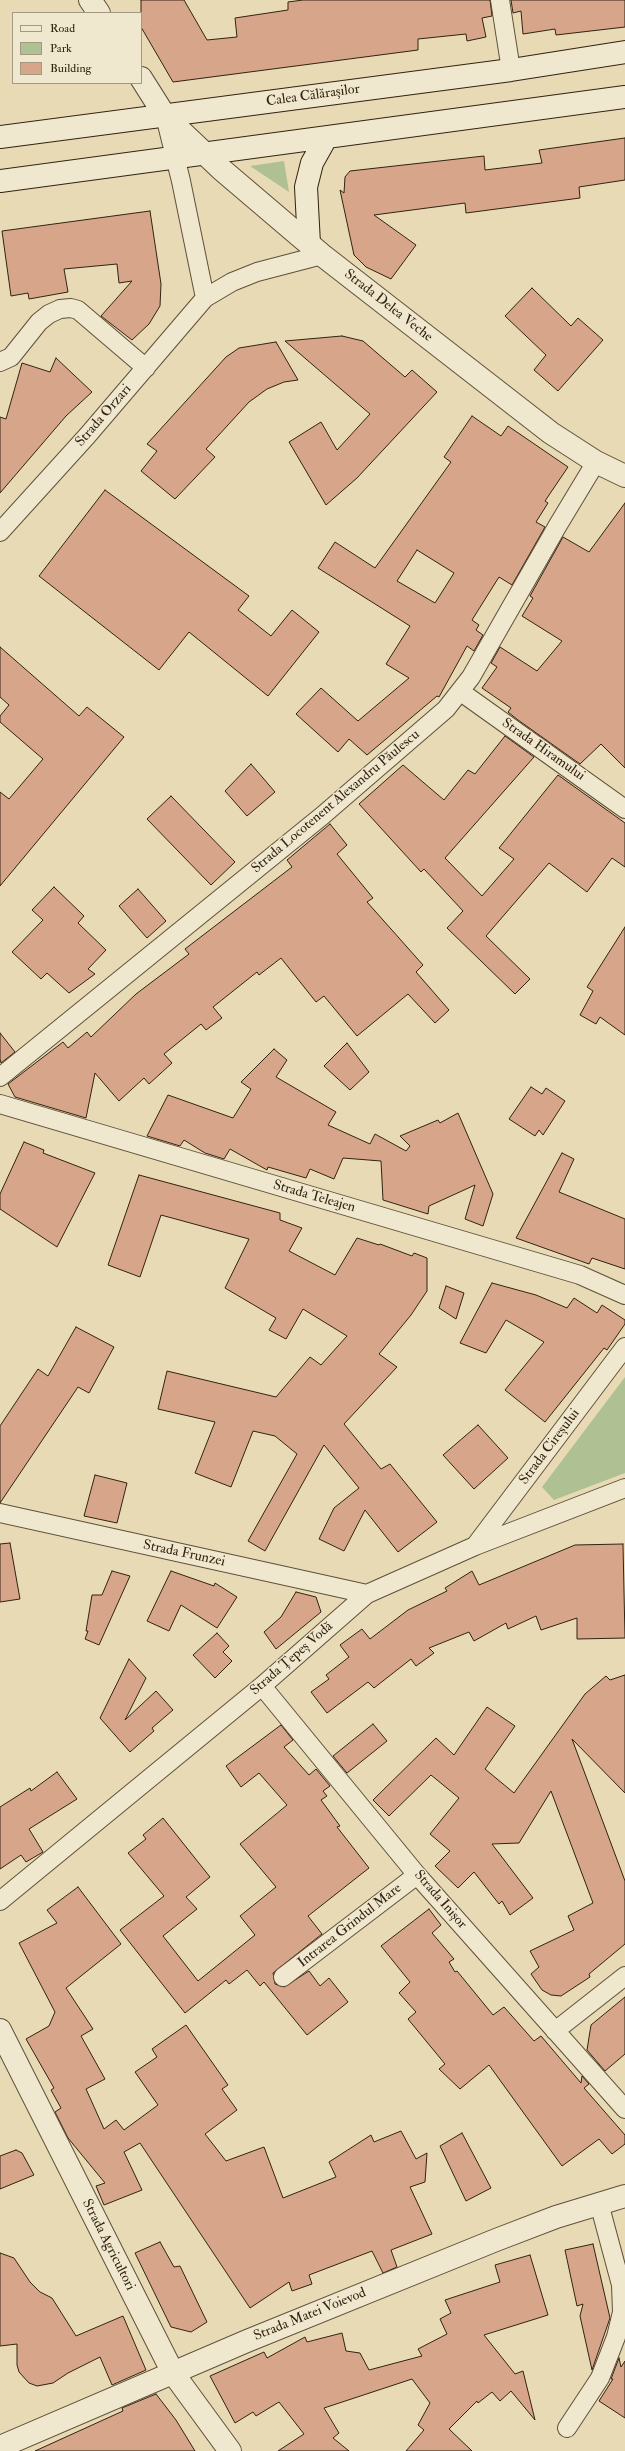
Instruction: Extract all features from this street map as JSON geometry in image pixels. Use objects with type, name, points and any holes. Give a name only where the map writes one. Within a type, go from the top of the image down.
[{"type":"street","points":[[90,0],[98,12]]},
{"type":"street","points":[[500,0],[511,70]]},
{"type":"street","name":"Calea Călărașilor","points":[[0,137],[511,70],[625,52]]},
{"type":"street","name":"Strada Delea Veche","points":[[142,80],[165,116],[205,155],[316,249],[551,433],[596,462],[625,476]]},
{"type":"street","points":[[0,181],[205,155],[625,97]]},
{"type":"street","points":[[165,116],[205,298]]},
{"type":"street","points":[[316,249],[306,187],[312,163],[326,138]]},
{"type":"street","name":"Strada Orzari","points":[[0,532],[146,368],[205,298],[232,282],[316,249]]},
{"type":"street","points":[[0,362],[10,358],[39,322],[48,314],[60,309],[71,308],[78,310],[146,368]]},
{"type":"street","name":"Strada Locotenent Alexandru Păulescu","points":[[0,1077],[328,810],[446,709],[461,692],[596,462]]},
{"type":"street","name":"Strada Hiramului","points":[[461,692],[625,809]]},
{"type":"street","name":"Strada Teleajen","points":[[0,1104],[580,1275],[625,1295]]},
{"type":"street","name":"Strada Cireșului","points":[[475,1546],[625,1347]]},
{"type":"street","name":"Strada Țepeș Vodă","points":[[0,1901],[262,1686],[367,1594],[475,1546],[625,1488]]},
{"type":"street","name":"Strada Frunzei","points":[[0,1513],[367,1594]]},
{"type":"street","name":"Strada Inișor","points":[[262,1686],[417,1875],[625,2108]]},
{"type":"street","name":"Intrarea Grindul Mare","points":[[283,1977],[417,1875]]},
{"type":"street","points":[[555,2031],[625,1976]]},
{"type":"street","name":"Strada Agricultori","points":[[0,2030],[173,2373],[230,2451]]},
{"type":"street","name":"Strada Matei Voievod","points":[[0,2447],[173,2373],[496,2240],[625,2196]]},
{"type":"street","points":[[567,2428],[600,2378],[616,2337],[622,2312],[621,2285],[599,2204]]},
{"type":"green space","points":[[284,161],[289,192],[250,166]]},
{"type":"green space","points":[[625,1377],[625,1473],[554,1500],[542,1487]]},
{"type":"building","points":[[141,0],[184,0],[207,40],[237,37],[235,18],[288,10],[288,2],[303,0],[490,0],[492,16],[482,18],[486,37],[467,41],[466,34],[418,39],[418,50],[173,82],[142,29]]},
{"type":"building","points":[[511,0],[625,0],[625,27],[556,35],[555,29],[523,34],[521,11],[513,13]]},
{"type":"building","points":[[625,138],[625,180],[579,187],[580,198],[466,213],[465,203],[374,215],[416,245],[391,279],[366,267],[354,255],[340,190],[344,193],[345,177],[350,171],[484,156],[485,170],[542,163],[539,150]]},
{"type":"building","points":[[150,211],[161,284],[160,306],[149,324],[132,340],[101,316],[132,281],[119,283],[117,264],[64,269],[68,292],[29,299],[28,293],[11,296],[2,231]]},
{"type":"building","points":[[532,288],[571,326],[578,318],[603,340],[558,391],[534,370],[546,355],[505,316]]},
{"type":"building","points":[[342,336],[363,341],[405,377],[412,370],[437,392],[357,478],[326,505],[289,442],[321,422],[337,450],[370,414],[285,341]]},
{"type":"building","points":[[276,342],[298,380],[284,382],[267,389],[249,402],[206,449],[215,457],[175,499],[141,471],[157,451],[147,444],[226,357],[239,348]]},
{"type":"building","points":[[56,358],[92,392],[66,416],[0,493],[0,417],[6,419],[22,363],[50,372]]},
{"type":"building","points":[[472,416],[501,436],[508,426],[568,467],[545,501],[548,503],[536,522],[545,527],[512,585],[499,577],[472,620],[479,625],[476,630],[483,635],[474,651],[467,646],[439,697],[437,696],[367,755],[349,739],[338,752],[296,714],[321,688],[358,721],[409,678],[386,664],[410,626],[318,568],[335,542],[375,568],[451,462],[444,457]],"holes":[[[417,550],[454,573],[435,603],[397,581]]]},
{"type":"building","points":[[105,490],[249,596],[238,610],[271,636],[292,610],[319,632],[268,696],[189,632],[159,670],[39,576]]},
{"type":"building","points":[[625,503],[625,768],[601,744],[580,764],[518,720],[508,712],[511,708],[482,688],[497,667],[491,663],[500,647],[537,671],[562,641],[522,616],[533,598],[530,596],[563,537],[589,552]]},
{"type":"building","points":[[0,647],[79,716],[87,707],[124,737],[0,886],[0,792],[9,799],[43,759],[0,722],[0,716],[9,705],[0,697]]},
{"type":"building","points":[[505,736],[534,757],[445,858],[482,896],[514,859],[499,848],[558,775],[625,823],[625,867],[612,858],[587,892],[549,863],[486,936],[530,979],[515,994],[447,928],[463,911],[424,869],[421,872],[359,804],[403,765],[444,800],[468,770],[475,774]]},
{"type":"building","points":[[251,764],[275,792],[247,816],[225,791]]},
{"type":"building","points":[[171,796],[235,862],[211,885],[147,819]]},
{"type":"building","points":[[330,824],[347,845],[337,854],[373,898],[367,902],[423,965],[416,972],[449,1010],[435,1023],[408,994],[357,1036],[324,996],[316,1002],[281,958],[259,975],[257,972],[213,1007],[222,1018],[206,1030],[201,1024],[164,1054],[172,1063],[149,1084],[144,1078],[119,1101],[95,1073],[86,1118],[15,1097],[8,1084],[63,1042],[68,1048],[87,1032],[91,1037],[136,994],[189,954],[185,949],[292,867],[287,860]]},
{"type":"building","points":[[54,887],[84,916],[78,923],[106,950],[88,969],[95,974],[69,993],[47,973],[41,979],[12,952],[43,920],[32,910]]},
{"type":"building","points":[[138,889],[166,921],[147,938],[119,906]]},
{"type":"building","points":[[625,927],[625,1035],[600,1017],[596,1024],[580,1015],[593,991],[587,987]]},
{"type":"building","points":[[0,1033],[15,1052],[1,1063],[0,1059]]},
{"type":"building","points":[[347,1043],[369,1072],[350,1090],[324,1066]]},
{"type":"building","points":[[274,1049],[287,1060],[276,1077],[336,1112],[328,1125],[370,1144],[375,1134],[406,1151],[410,1146],[400,1136],[438,1120],[440,1123],[458,1113],[493,1194],[483,1226],[465,1219],[475,1185],[429,1206],[428,1214],[383,1200],[381,1161],[343,1158],[334,1179],[310,1169],[306,1178],[268,1167],[267,1170],[230,1149],[224,1159],[205,1153],[184,1140],[180,1146],[147,1136],[168,1095],[233,1118],[251,1089],[241,1082]]},
{"type":"building","points":[[531,1087],[542,1094],[546,1088],[565,1101],[543,1135],[539,1130],[535,1136],[509,1119]]},
{"type":"building","points":[[24,1142],[44,1150],[43,1153],[95,1173],[57,1247],[0,1209],[0,1194]]},
{"type":"building","points":[[562,1153],[574,1159],[559,1192],[625,1219],[625,1269],[592,1258],[589,1264],[516,1238]]},
{"type":"building","points":[[139,1175],[280,1213],[280,1220],[302,1228],[289,1251],[335,1275],[357,1238],[379,1245],[380,1244],[412,1256],[414,1253],[427,1258],[427,1291],[411,1315],[379,1354],[397,1367],[344,1424],[381,1469],[390,1464],[437,1522],[398,1552],[365,1510],[344,1551],[319,1539],[334,1508],[359,1488],[324,1445],[265,1551],[248,1541],[297,1454],[275,1436],[253,1431],[231,1487],[195,1473],[215,1422],[158,1409],[167,1371],[276,1397],[310,1357],[321,1365],[347,1336],[303,1309],[286,1339],[269,1330],[276,1318],[225,1288],[249,1239],[161,1215],[140,1277],[108,1265]]},
{"type":"building","points":[[492,1283],[536,1295],[567,1308],[574,1298],[597,1313],[602,1305],[625,1320],[625,1324],[607,1350],[604,1348],[545,1422],[505,1390],[544,1342],[506,1320],[486,1353],[460,1343]]},
{"type":"building","points":[[446,1286],[464,1293],[456,1319],[439,1308]]},
{"type":"building","points":[[76,1327],[114,1347],[89,1393],[78,1387],[0,1503],[0,1426],[38,1369],[48,1376]]},
{"type":"building","points":[[478,1425],[508,1458],[474,1489],[443,1455]]},
{"type":"building","points":[[95,1475],[127,1483],[117,1523],[84,1516]]},
{"type":"building","points":[[10,1543],[20,1599],[0,1602],[0,1544]]},
{"type":"building","points":[[623,1544],[625,1638],[577,1639],[577,1618],[541,1630],[536,1616],[508,1629],[506,1623],[474,1641],[469,1632],[429,1648],[434,1653],[416,1666],[411,1659],[374,1688],[368,1682],[327,1713],[311,1692],[329,1679],[326,1675],[349,1657],[340,1645],[362,1629],[370,1639],[408,1610],[447,1591],[445,1588],[472,1571],[479,1585],[575,1545]]},
{"type":"building","points":[[112,1571],[130,1576],[99,1645],[85,1639],[88,1631],[86,1631],[92,1595],[102,1595]]},
{"type":"building","points":[[171,1571],[214,1586],[215,1583],[237,1597],[217,1628],[181,1605],[169,1631],[147,1621]]},
{"type":"building","points":[[296,1592],[316,1597],[321,1612],[276,1649],[264,1632],[281,1617]]},
{"type":"building","points":[[217,1633],[229,1646],[223,1652],[232,1661],[215,1678],[193,1655]]},
{"type":"building","points":[[129,1659],[146,1678],[125,1720],[156,1691],[173,1710],[152,1728],[154,1731],[130,1752],[100,1718]]},
{"type":"building","points":[[625,1675],[625,1793],[572,1739],[625,1881],[625,1944],[589,1974],[590,1977],[561,1996],[551,1995],[542,1990],[531,1974],[539,1967],[530,1951],[574,1930],[568,1916],[593,1903],[551,1791],[519,1843],[492,1844],[533,1898],[510,1915],[502,1901],[499,1904],[474,1872],[458,1888],[435,1866],[450,1851],[430,1834],[459,1798],[431,1775],[389,1816],[373,1800],[436,1738],[454,1755],[487,1707],[515,1726],[485,1769],[514,1793],[585,1694],[606,1676],[610,1680]]},
{"type":"building","points":[[373,1724],[387,1741],[347,1773],[333,1756]]},
{"type":"building","points":[[281,1725],[293,1740],[284,1747],[309,1775],[316,1769],[330,1786],[323,1791],[327,1796],[321,1800],[340,1826],[337,1827],[369,1868],[308,1916],[322,1934],[273,1973],[275,1984],[284,1987],[309,1971],[320,1986],[329,1978],[348,2002],[307,2035],[264,1982],[260,1986],[247,1970],[229,1984],[226,1980],[185,2013],[120,1930],[164,1896],[128,1853],[146,1839],[143,1835],[163,1818],[210,1877],[186,1897],[197,1909],[163,1936],[198,1981],[255,1935],[240,1916],[276,1887],[240,1844],[287,1805],[259,1773],[241,1787],[226,1766]]},
{"type":"building","points":[[57,1772],[77,1799],[29,1829],[43,1852],[26,1862],[21,1855],[0,1869],[0,1807],[30,1788],[31,1791]]},
{"type":"building","points":[[78,1887],[121,1944],[66,1988],[93,2029],[81,2036],[105,2079],[86,2089],[104,2129],[116,2120],[124,2130],[158,2105],[135,2072],[157,2057],[152,2049],[186,2025],[228,2085],[222,2089],[237,2110],[205,2134],[226,2161],[264,2147],[283,2198],[336,2177],[329,2162],[371,2135],[374,2142],[401,2131],[416,2159],[427,2153],[425,2182],[410,2187],[432,2234],[391,2250],[397,2267],[383,2273],[372,2251],[309,2275],[312,2284],[292,2291],[289,2282],[250,2308],[140,2143],[124,2152],[142,2190],[104,2205],[96,2186],[105,2183],[68,2138],[55,2112],[61,2108],[51,2090],[54,2088],[26,2039],[49,2026],[55,2012],[19,1943],[57,1923],[47,1910]]},
{"type":"building","points":[[429,1909],[441,1925],[432,1933],[454,1959],[449,1962],[455,1972],[457,1971],[493,2015],[504,2007],[534,2041],[541,2036],[581,2083],[582,2076],[589,2084],[584,2088],[625,2135],[625,2144],[612,2154],[599,2139],[562,2166],[489,2065],[460,2089],[439,2069],[445,2064],[408,2019],[416,2012],[399,1993],[410,1982],[381,1946]]},
{"type":"building","points":[[625,1997],[625,2054],[605,2071],[587,2050],[591,2025]]},
{"type":"building","points":[[462,2133],[491,2188],[466,2201],[440,2146]]},
{"type":"building","points":[[16,2150],[22,2153],[34,2175],[0,2189],[0,2156]]},
{"type":"building","points":[[160,2242],[174,2267],[180,2266],[207,2322],[191,2332],[171,2327],[135,2253]]},
{"type":"building","points":[[593,2244],[610,2318],[592,2370],[580,2316],[583,2304],[577,2306],[565,2250]]},
{"type":"building","points":[[0,2253],[14,2258],[30,2282],[40,2292],[52,2298],[76,2336],[123,2316],[146,2370],[112,2385],[100,2357],[68,2373],[53,2383],[37,2386],[29,2383],[19,2372],[17,2365],[17,2344],[0,2346]]},
{"type":"building","points":[[530,2255],[548,2315],[484,2335],[515,2374],[523,2371],[535,2420],[511,2391],[500,2401],[492,2392],[478,2403],[477,2401],[449,2429],[472,2451],[406,2451],[424,2430],[418,2425],[430,2403],[412,2379],[324,2408],[339,2433],[333,2438],[349,2451],[278,2451],[304,2434],[279,2402],[256,2416],[253,2412],[235,2423],[210,2376],[264,2352],[267,2358],[305,2337],[307,2342],[342,2333],[346,2351],[360,2353],[369,2370],[422,2356],[418,2349],[447,2334],[440,2319],[451,2313],[445,2300],[500,2282],[495,2265]]},
{"type":"building","points":[[619,2358],[621,2367],[625,2361],[625,2418],[599,2401],[613,2379],[611,2379]]},
{"type":"building","points":[[156,2394],[176,2420],[195,2451],[35,2451],[123,2411],[122,2408]]}]
